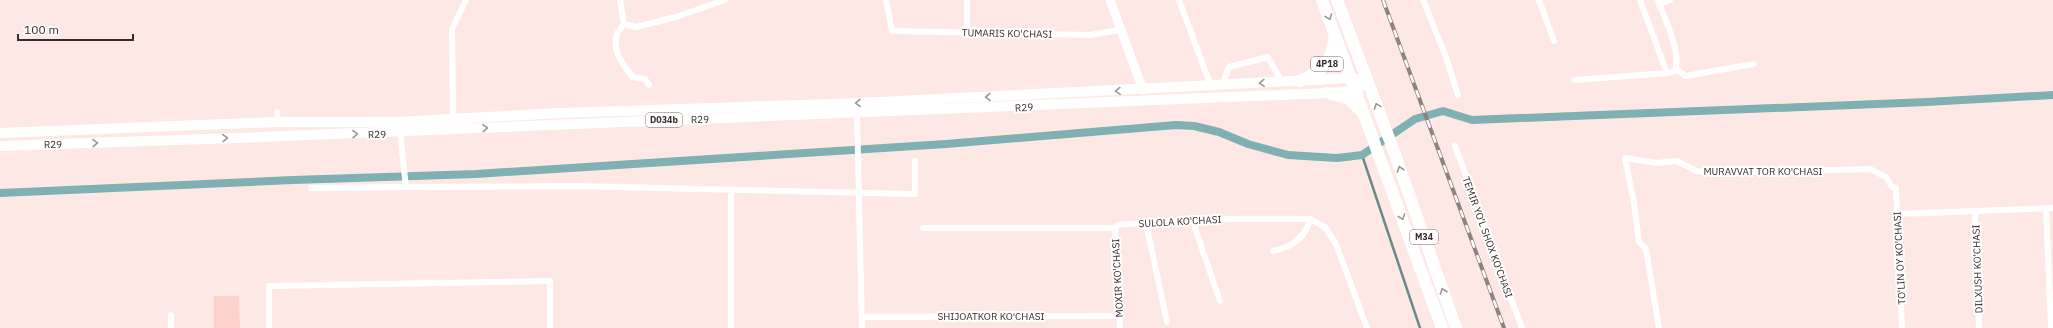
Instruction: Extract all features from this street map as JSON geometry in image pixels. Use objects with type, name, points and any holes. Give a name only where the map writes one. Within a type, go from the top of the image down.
[{"type":"highway","name":"M34","points":[[1322,0],[1442,328]]},
{"type":"highway","name":"M34","points":[[1337,0],[1392,146],[1456,328]]},
{"type":"highway","points":[[1335,34],[1338,37],[1343,37],[1347,33],[1348,28]]},
{"type":"highway","name":"4P18","points":[[1300,81],[1314,75],[1326,65],[1333,52],[1335,34]]},
{"type":"highway","points":[[1328,93],[1349,99],[1365,115]]},
{"type":"main road","name":"D034b","points":[[1300,81],[1351,78],[1367,81]]},
{"type":"main road","name":"R29","points":[[0,133],[278,117],[397,122],[454,118],[859,103],[1300,81]]},
{"type":"main road","points":[[1356,91],[1367,81]]},
{"type":"main road","name":"D034b","points":[[1328,93],[1356,91]]},
{"type":"main road","name":"R29","points":[[0,146],[400,133],[523,126],[857,114],[1328,93]]},
{"type":"main road","points":[[67,130],[68,143]]},
{"type":"street","points":[[454,118],[452,29],[466,0]]},
{"type":"street","points":[[620,0],[624,24],[616,35],[616,47],[622,65],[633,77],[645,79],[649,85]]},
{"type":"street","points":[[624,24],[636,27],[676,17],[725,0]]},
{"type":"street","name":"TUMARIS KO'CHASI","points":[[886,0],[892,31],[1088,35],[1121,30]]},
{"type":"street","points":[[967,0],[967,32]]},
{"type":"street","points":[[1110,0],[1143,90]]},
{"type":"street","points":[[1179,0],[1210,86]]},
{"type":"street","points":[[1423,0],[1446,57],[1458,95]]},
{"type":"street","points":[[1539,0],[1554,41]]},
{"type":"street","points":[[1640,0],[1667,74]]},
{"type":"street","points":[[1575,80],[1667,74],[1675,71],[1678,63],[1676,51],[1658,2],[1670,0]]},
{"type":"street","points":[[1222,85],[1228,67],[1268,57],[1282,82]]},
{"type":"street","points":[[1676,68],[1685,76],[1754,64]]},
{"type":"street","points":[[857,114],[862,328]]},
{"type":"street","points":[[400,133],[406,184]]},
{"type":"street","name":"TEMIR YO'L SHOX KO'CHASI","points":[[1455,146],[1522,328]]},
{"type":"street","name":"MURAVVAT TOR KO'CHASI","points":[[1659,328],[1646,249],[1638,242],[1634,203],[1625,158],[1657,162],[1677,161],[1696,171],[1720,173],[1870,169],[1886,177],[1892,187],[1896,188]]},
{"type":"street","points":[[311,188],[406,184],[569,186],[915,194],[915,161]]},
{"type":"street","name":"TO'LIN OY KO'CHASI","points":[[1896,188],[1902,328]]},
{"type":"street","points":[[730,190],[732,328]]},
{"type":"street","points":[[2046,208],[2050,328]]},
{"type":"street","points":[[1897,214],[2053,208]]},
{"type":"street","name":"DILXUSH KO'CHASI","points":[[1975,211],[1980,328]]},
{"type":"street","points":[[1192,219],[1220,301]]},
{"type":"street","name":"SULOLA KO'CHASI","points":[[923,228],[1115,228],[1118,225],[1192,219],[1310,219]]},
{"type":"street","points":[[1273,251],[1282,249],[1299,240],[1308,228],[1310,219],[1325,227],[1336,244],[1367,328]]},
{"type":"street","points":[[1146,223],[1168,322]]},
{"type":"street","name":"MOXIR KO'CHASI","points":[[1115,228],[1120,328]]},
{"type":"street","points":[[269,328],[269,286],[550,281],[550,328]]},
{"type":"street","points":[[171,315],[171,328]]},
{"type":"street","name":"SHIJOATKOR KO'CHASI","points":[[862,317],[1119,316]]},
{"type":"shaded area","points":[[214,296],[239,296],[240,328],[214,328]]},
{"type":"waterway","points":[[0,193],[293,180],[476,174],[946,144],[1176,125],[1194,126],[1219,132],[1248,144],[1288,155],[1337,158],[1362,155],[1415,119],[1443,111],[1472,120],[1927,102],[2053,95]]},
{"type":"waterway","points":[[1362,155],[1420,328]]},
{"type":"railway","points":[[1383,0],[1504,328]]}]
